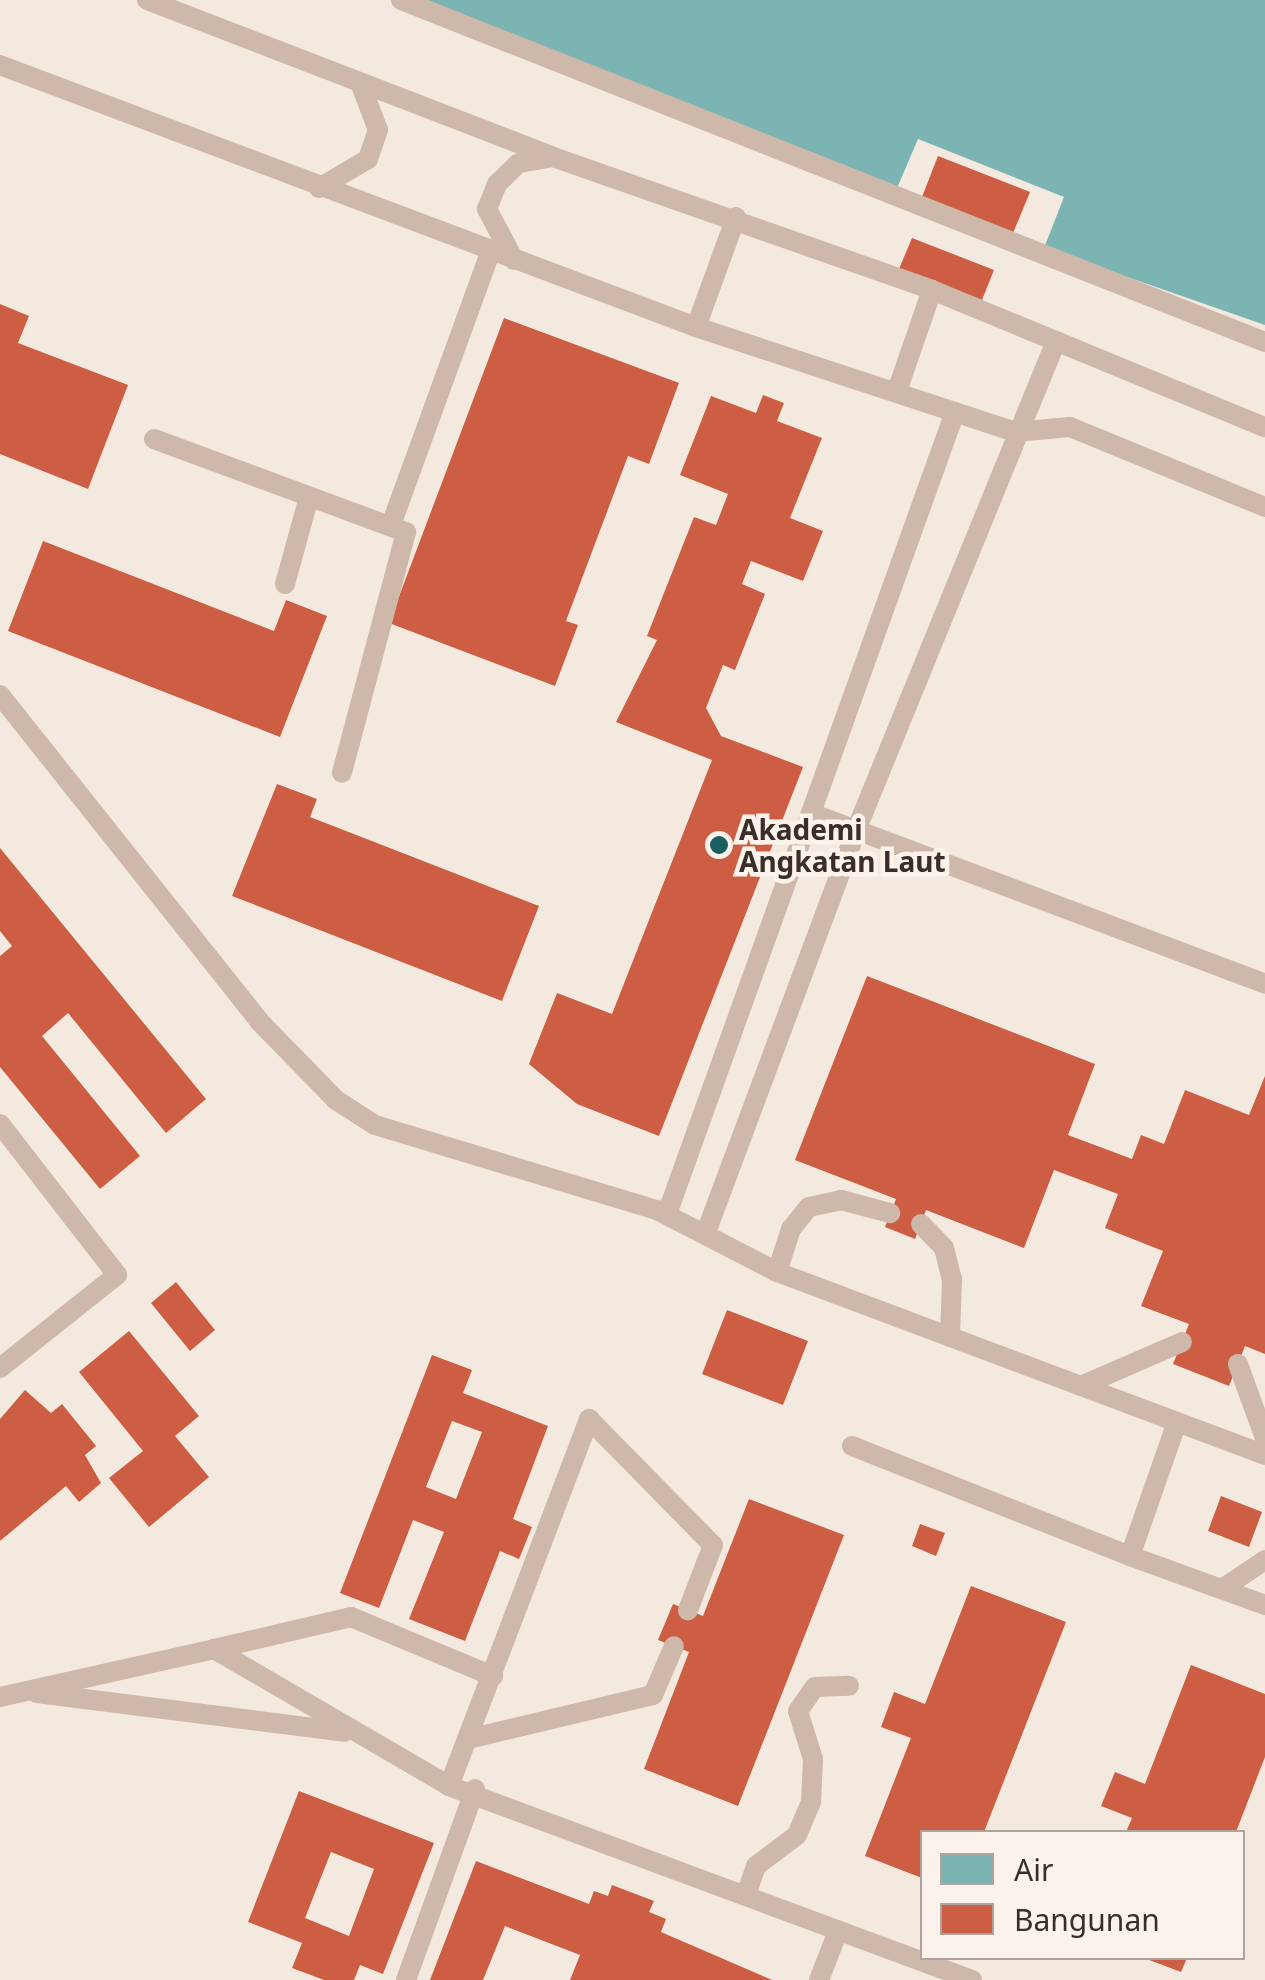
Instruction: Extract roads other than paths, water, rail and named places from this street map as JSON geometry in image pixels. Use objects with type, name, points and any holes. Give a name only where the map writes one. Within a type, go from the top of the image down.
[{"type":"lane","points":[[146,0],[552,157],[736,218],[932,290],[1265,427]]},
{"type":"lane","points":[[402,0],[1265,342]]},
{"type":"lane","points":[[0,65],[490,254],[696,327],[1015,432],[1070,428],[1265,506]]},
{"type":"lane","points":[[318,188],[368,159],[378,130],[361,85]]},
{"type":"lane","points":[[514,260],[487,209],[497,184],[519,163],[552,157]]},
{"type":"lane","points":[[696,327],[736,218]]},
{"type":"lane","points":[[392,524],[490,254]]},
{"type":"lane","points":[[897,391],[932,290]]},
{"type":"lane","points":[[704,1235],[857,828],[1015,432],[1056,341]]},
{"type":"lane","points":[[667,1214],[955,412]]},
{"type":"lane","points":[[154,440],[406,532],[342,774]]},
{"type":"lane","points":[[285,584],[309,496]]},
{"type":"lane","points":[[0,695],[259,1021],[336,1100],[375,1125],[667,1214],[778,1272],[1265,1455]]},
{"type":"lane","points":[[810,813],[1265,984]]},
{"type":"lane","points":[[0,1124],[117,1274],[0,1368]]},
{"type":"lane","points":[[778,1272],[792,1229],[809,1207],[840,1200],[890,1213]]},
{"type":"lane","points":[[921,1224],[944,1248],[952,1278],[950,1337]]},
{"type":"lane","points":[[1081,1386],[1182,1342]]},
{"type":"lane","points":[[1238,1364],[1265,1438]]},
{"type":"lane","points":[[449,1786],[589,1419],[713,1546],[688,1610]]},
{"type":"lane","points":[[1130,1556],[1178,1422]]},
{"type":"lane","points":[[852,1446],[1265,1605]]},
{"type":"lane","points":[[1222,1589],[1265,1560]]},
{"type":"lane","points":[[0,1696],[352,1617],[494,1676]]},
{"type":"lane","points":[[468,1739],[653,1695],[674,1646]]},
{"type":"lane","points":[[214,1649],[449,1786],[474,1789],[940,1974],[972,1980]]},
{"type":"lane","points":[[746,1895],[756,1866],[797,1835],[811,1802],[813,1758],[798,1712],[815,1687],[849,1686]]},
{"type":"lane","points":[[24,1691],[357,1734]]},
{"type":"lane","points":[[406,1980],[474,1789]]},
{"type":"lane","points":[[819,1980],[838,1931]]},
{"type":"water","points":[[410,0],[1265,0],[1265,325],[1044,248],[1064,197],[918,139],[897,188]]},
{"type":"place","name":"Akademi Angkatan Laut","points":[[719,845]]}]
